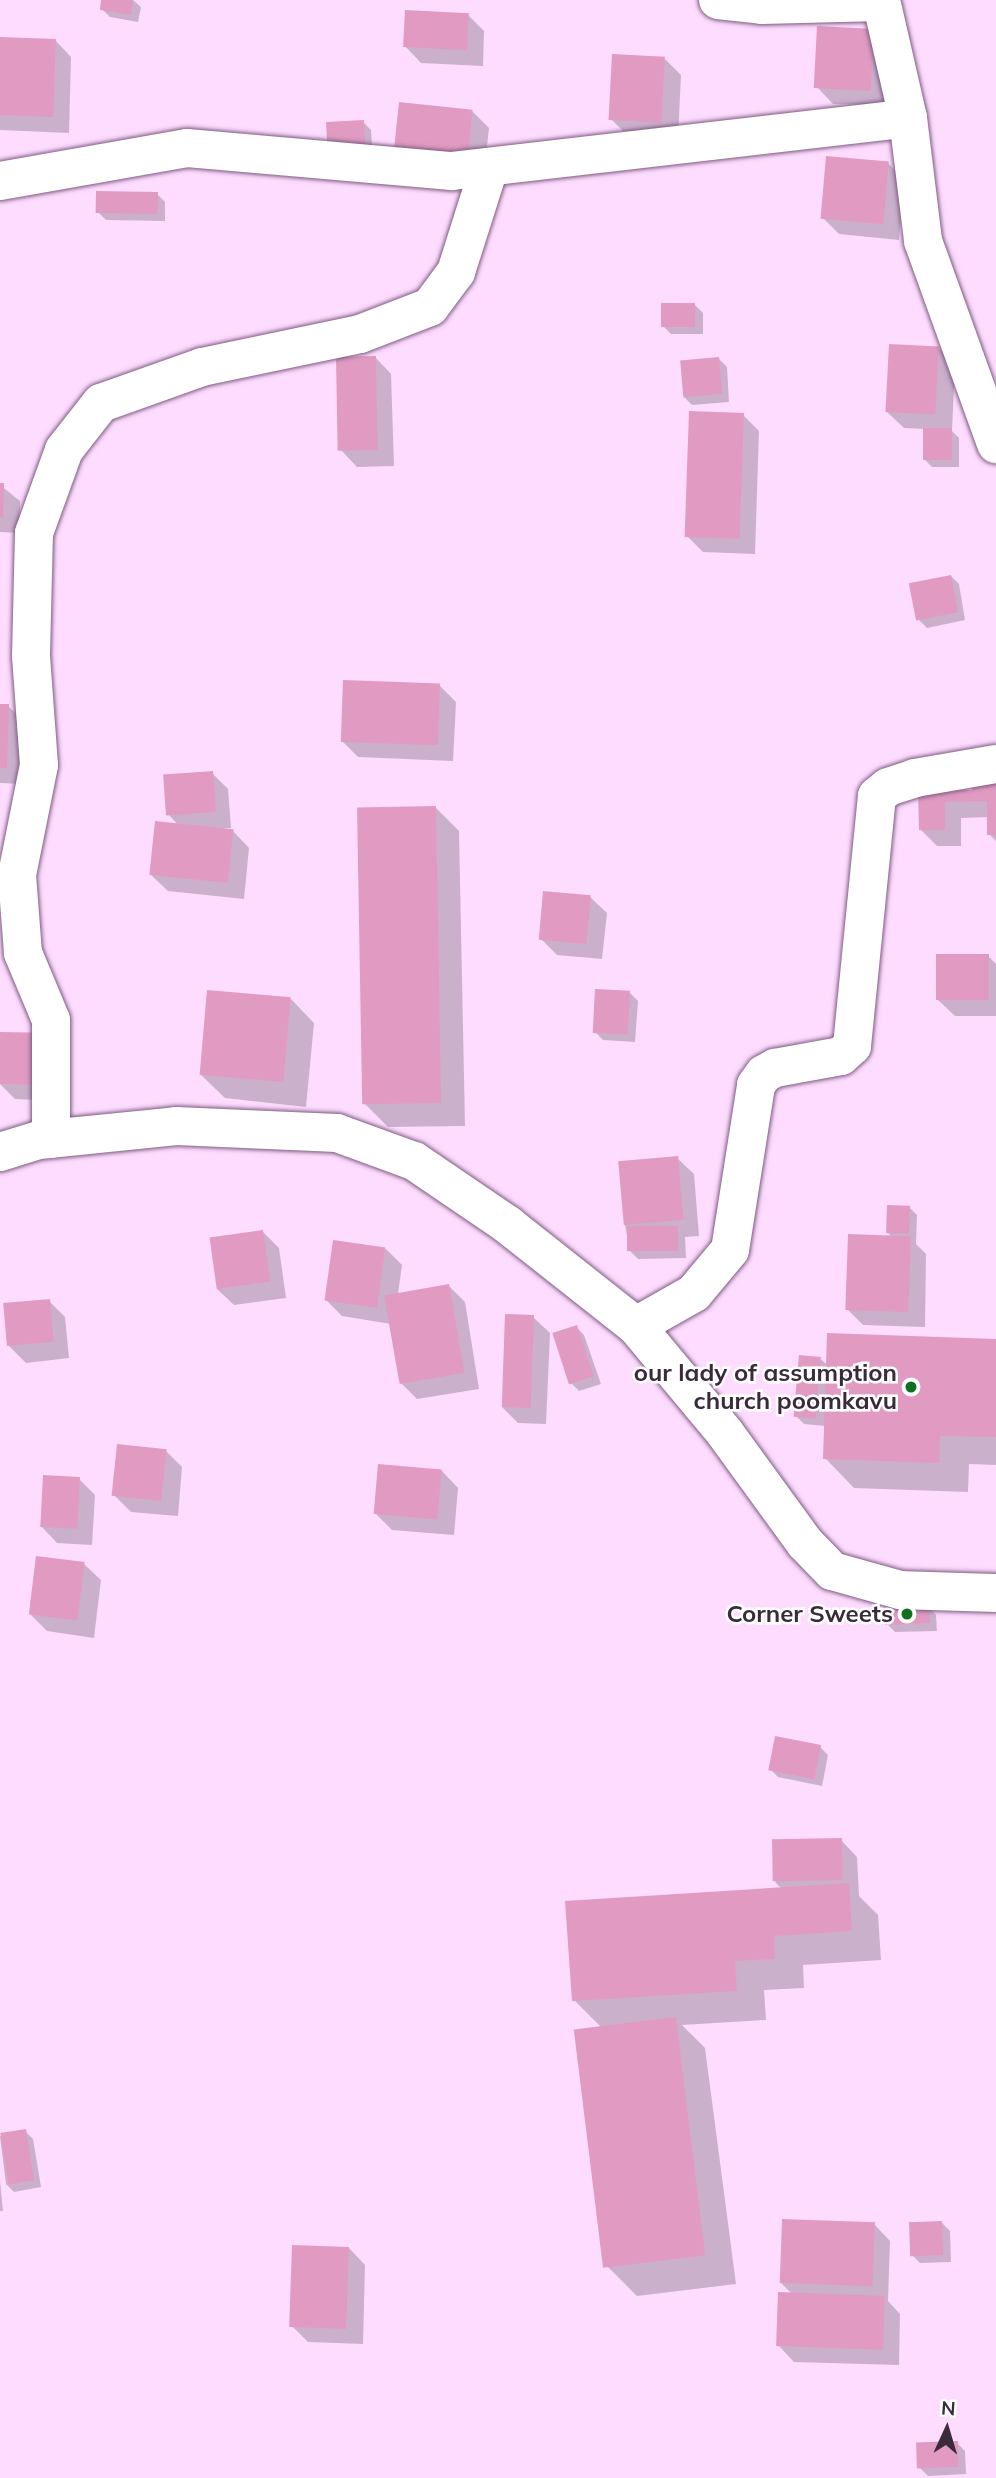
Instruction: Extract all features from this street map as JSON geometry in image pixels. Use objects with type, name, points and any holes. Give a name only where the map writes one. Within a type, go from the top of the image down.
[{"type":"street","points":[[718,0],[762,5],[881,1],[908,118],[923,241],[996,444]]},
{"type":"street","points":[[0,181],[187,148],[452,171],[908,118]]},
{"type":"street","points":[[51,1139],[51,1020],[23,953],[17,875],[39,765],[31,656],[34,533],[64,450],[101,403],[202,367],[360,334],[430,307],[456,272],[489,168]]},
{"type":"street","points":[[636,1326],[694,1293],[730,1250],[756,1085],[764,1074],[775,1068],[841,1056],[852,1045],[877,796],[888,787],[915,779],[996,764]]},
{"type":"street","points":[[0,1152],[51,1139],[176,1126],[337,1133],[414,1161],[508,1225],[636,1326],[725,1433],[804,1543],[831,1571],[900,1590],[996,1593]]},
{"type":"building","points":[[101,0],[133,0],[131,15],[100,10]]},
{"type":"building","points":[[405,10],[469,13],[467,50],[403,47]]},
{"type":"building","points":[[817,26],[874,29],[871,91],[814,88]]},
{"type":"building","points":[[0,37],[56,39],[53,117],[0,115]]},
{"type":"building","points":[[612,54],[665,57],[661,123],[609,120]]},
{"type":"building","points":[[399,102],[473,110],[468,156],[394,149]]},
{"type":"building","points":[[364,120],[366,154],[328,156],[326,122]]},
{"type":"building","points":[[826,156],[889,161],[883,224],[821,219]]},
{"type":"building","points":[[96,191],[158,192],[158,214],[96,213]]},
{"type":"building","points":[[661,303],[695,303],[695,327],[661,327]]},
{"type":"building","points":[[889,344],[939,347],[935,415],[885,412]]},
{"type":"building","points":[[376,356],[378,450],[338,451],[336,357]]},
{"type":"building","points":[[719,357],[722,394],[683,397],[680,360]]},
{"type":"building","points":[[689,411],[744,413],[740,539],[685,537]]},
{"type":"building","points":[[923,428],[952,428],[952,460],[923,460]]},
{"type":"building","points":[[0,483],[4,483],[3,518],[0,517]]},
{"type":"building","points":[[951,575],[958,612],[916,621],[909,583]]},
{"type":"building","points":[[343,680],[440,683],[438,745],[341,742]]},
{"type":"building","points":[[0,704],[9,704],[7,768],[0,768]]},
{"type":"building","points":[[213,771],[216,812],[166,815],[163,774]]},
{"type":"building","points":[[972,772],[996,772],[996,835],[987,835],[987,801],[945,802],[945,830],[919,830],[918,790],[972,790]]},
{"type":"building","points":[[436,806],[441,1103],[362,1104],[357,807]]},
{"type":"building","points":[[155,821],[234,829],[228,883],[149,875]]},
{"type":"building","points":[[543,891],[591,895],[587,944],[539,940]]},
{"type":"building","points":[[936,954],[989,954],[989,1000],[936,1000]]},
{"type":"building","points":[[595,989],[630,991],[628,1035],[593,1033]]},
{"type":"building","points":[[207,990],[291,997],[283,1082],[200,1075]]},
{"type":"building","points":[[0,1032],[41,1033],[40,1085],[0,1084]]},
{"type":"building","points":[[678,1156],[684,1220],[624,1225],[618,1161]]},
{"type":"building","points":[[887,1205],[910,1206],[909,1234],[886,1233]]},
{"type":"building","points":[[627,1226],[678,1226],[678,1251],[627,1251]]},
{"type":"building","points":[[263,1230],[270,1281],[217,1289],[210,1238]]},
{"type":"building","points":[[848,1234],[911,1236],[908,1312],[845,1310]]},
{"type":"building","points":[[333,1240],[385,1247],[377,1308],[325,1300]]},
{"type":"building","points":[[449,1284],[465,1373],[400,1384],[384,1295]]},
{"type":"building","points":[[50,1299],[54,1342],[7,1346],[3,1303]]},
{"type":"building","points":[[505,1314],[534,1315],[531,1408],[502,1407]]},
{"type":"building","points":[[577,1325],[594,1376],[569,1384],[552,1333]]},
{"type":"building","name":"our lady of assumption church poomkavu","points":[[827,1333],[996,1339],[996,1437],[940,1436],[939,1463],[823,1459]]},
{"type":"building","points":[[799,1355],[821,1357],[816,1419],[794,1417]]},
{"type":"building","points":[[117,1444],[167,1449],[161,1501],[112,1496]]},
{"type":"building","points":[[378,1464],[442,1470],[437,1519],[374,1514]]},
{"type":"building","points":[[43,1475],[80,1477],[77,1529],[40,1527]]},
{"type":"building","points":[[36,1556],[85,1562],[77,1621],[29,1615]]},
{"type":"building","name":"Corner Sweets","points":[[885,1605],[929,1606],[930,1623],[885,1625]]},
{"type":"building","points":[[775,1736],[821,1745],[814,1779],[768,1770]]},
{"type":"building","points":[[842,1838],[843,1880],[773,1881],[772,1839]]},
{"type":"building","points":[[849,1883],[852,1931],[774,1936],[775,1959],[735,1961],[737,1991],[572,2001],[565,1901]]},
{"type":"building","points":[[676,2017],[705,2255],[603,2268],[574,2030]]},
{"type":"building","points":[[26,2129],[34,2180],[8,2184],[0,2133]]},
{"type":"building","points":[[782,2219],[875,2222],[873,2286],[780,2283]]},
{"type":"building","points":[[942,2221],[943,2255],[910,2256],[909,2222]]},
{"type":"building","points":[[292,2245],[349,2247],[346,2329],[289,2327]]},
{"type":"building","points":[[778,2292],[885,2296],[883,2350],[776,2346]]},
{"type":"building","points":[[958,2441],[959,2467],[917,2468],[916,2442]]},
{"type":"place","name":"our lady of assumption church poomkavu","points":[[911,1387]]},
{"type":"place","name":"Corner Sweets","points":[[907,1614]]}]
